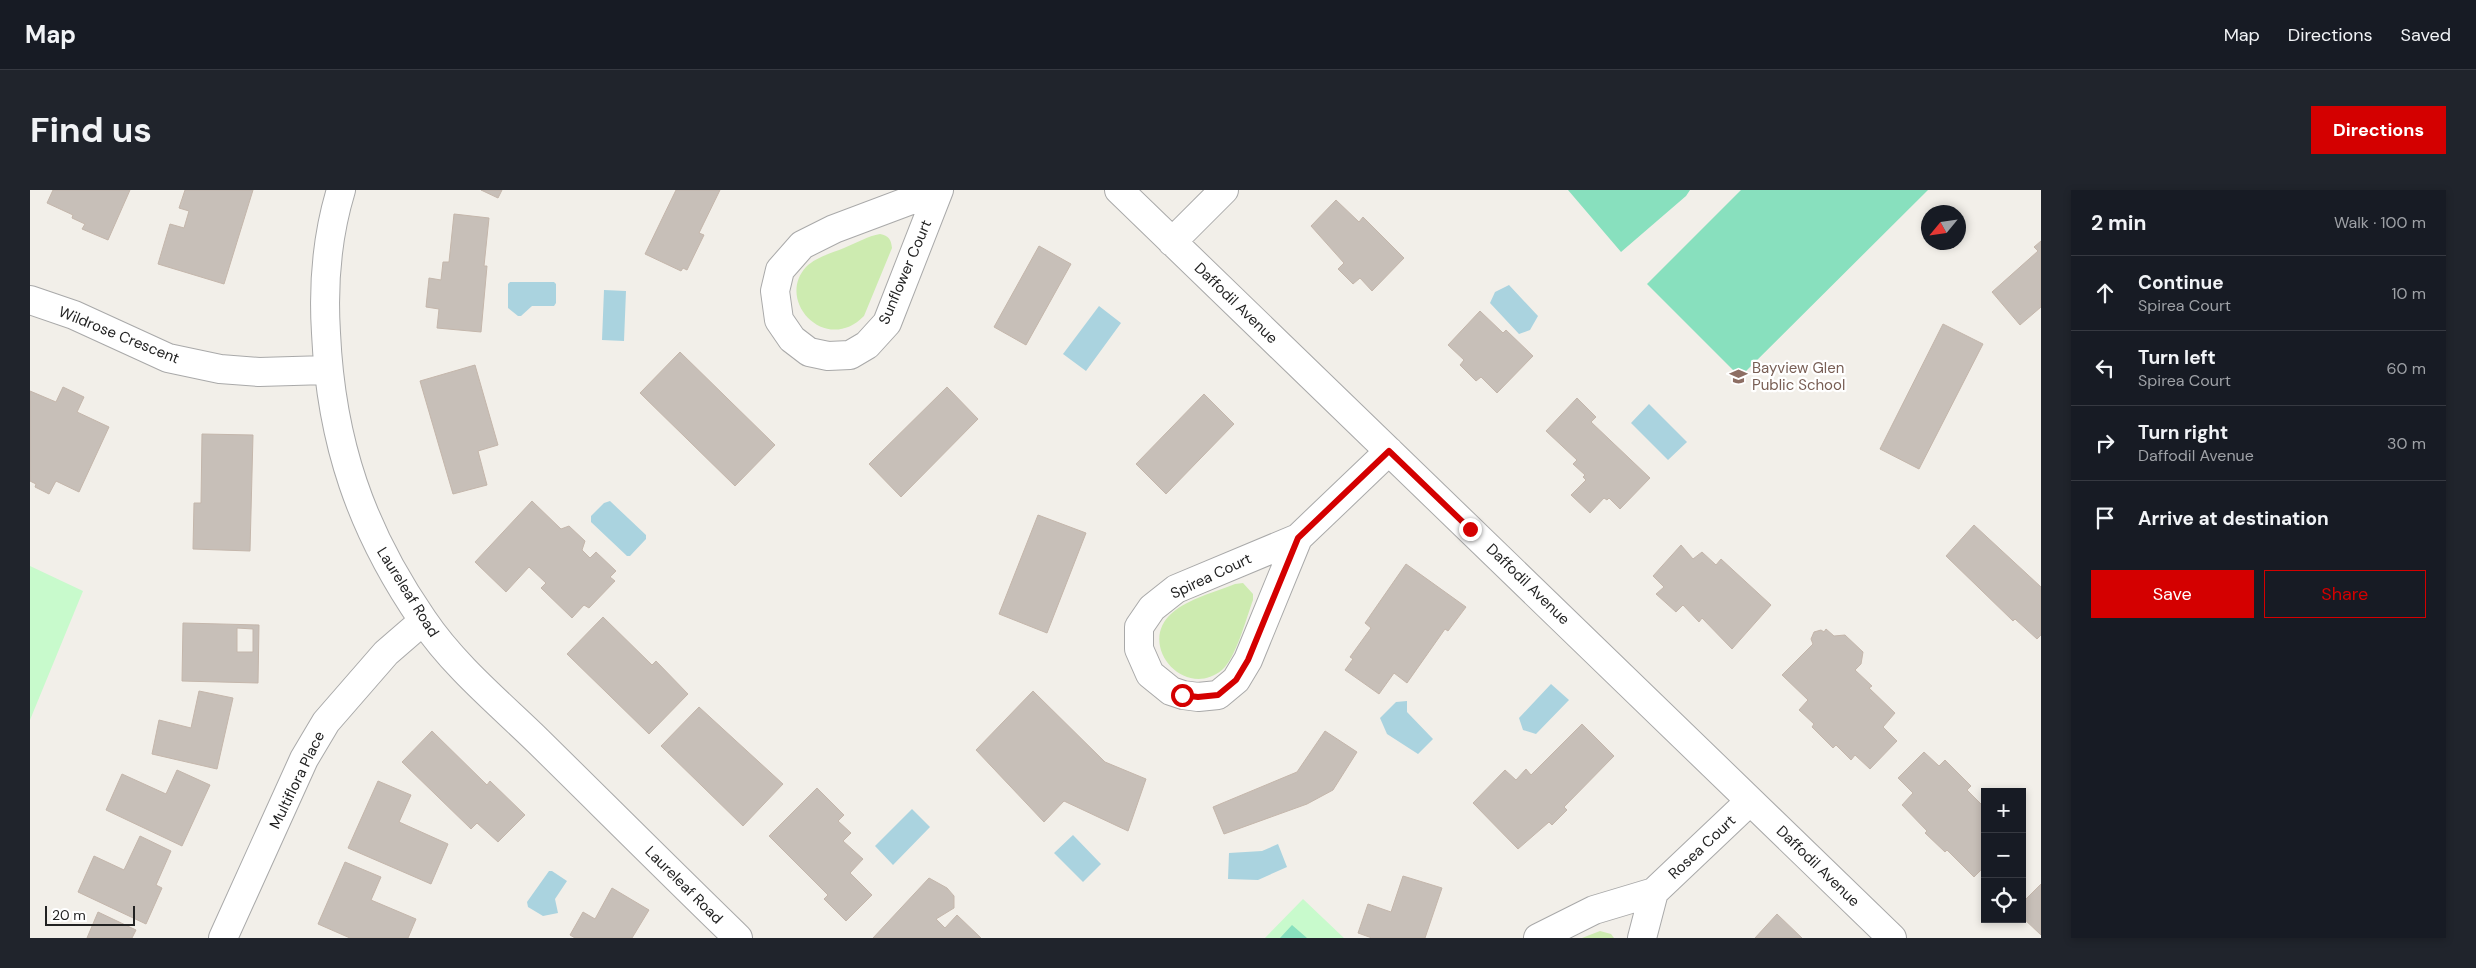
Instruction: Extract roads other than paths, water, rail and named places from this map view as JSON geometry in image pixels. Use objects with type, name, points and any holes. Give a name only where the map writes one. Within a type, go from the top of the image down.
[{"type":"street","name":"Laureleaf Road","points":[[341,190],[335,211],[327,262],[325,310],[327,370],[341,450],[356,493],[387,564],[423,621],[466,671],[738,938]]},
{"type":"street","name":"Sunflower Court","points":[[938,190],[887,323],[867,346],[850,355],[828,356],[809,352],[792,339],[779,320],[775,291],[780,270],[802,245],[834,229],[938,190]]},
{"type":"street","name":"Daffodil Avenue","points":[[1119,190],[1892,938]]},
{"type":"street","points":[[1172,242],[1224,190]]},
{"type":"street","name":"Wildrose Crescent","points":[[30,300],[74,316],[168,358],[220,369],[259,372],[327,370]]},
{"type":"street","name":"Spirea Court","points":[[1298,538],[1248,660],[1236,680],[1218,695],[1198,697],[1182,695],[1171,691],[1150,674],[1138,649],[1139,627],[1152,608],[1176,589],[1298,538],[1389,451]]},
{"type":"street","name":"Multiflora Place","points":[[222,938],[304,759],[326,722],[386,653],[423,621]]},
{"type":"street","name":"Rosea Court","points":[[1538,938],[1594,910],[1654,892],[1750,801]]},
{"type":"street","points":[[1642,938],[1654,892]]},
{"type":"water","points":[[510,282],[554,282],[556,284],[556,303],[554,306],[532,306],[521,316],[518,316],[508,308],[508,284]]},
{"type":"water","points":[[1509,285],[1538,316],[1530,330],[1519,334],[1490,303],[1495,292]]},
{"type":"water","points":[[604,290],[626,291],[624,341],[602,340]]},
{"type":"water","points":[[1099,306],[1121,323],[1086,371],[1063,354]]},
{"type":"water","points":[[1649,404],[1687,442],[1668,460],[1631,423]]},
{"type":"water","points":[[610,501],[646,535],[646,539],[630,556],[627,556],[591,522],[591,516],[604,503]]},
{"type":"water","points":[[1551,684],[1569,700],[1536,734],[1523,730],[1519,718]]},
{"type":"water","points":[[1407,701],[1407,712],[1433,739],[1418,754],[1387,734],[1380,718],[1396,702]]},
{"type":"water","points":[[912,809],[930,827],[893,865],[875,846]]},
{"type":"water","points":[[1073,835],[1101,864],[1083,882],[1054,853]]},
{"type":"water","points":[[1278,844],[1287,867],[1258,880],[1228,879],[1229,853],[1262,851]]},
{"type":"water","points":[[549,871],[567,881],[555,899],[558,913],[543,916],[528,907],[527,902]]},
{"type":"place","name":"Bayview Glen Public School","points":[[1738,377]]}]
